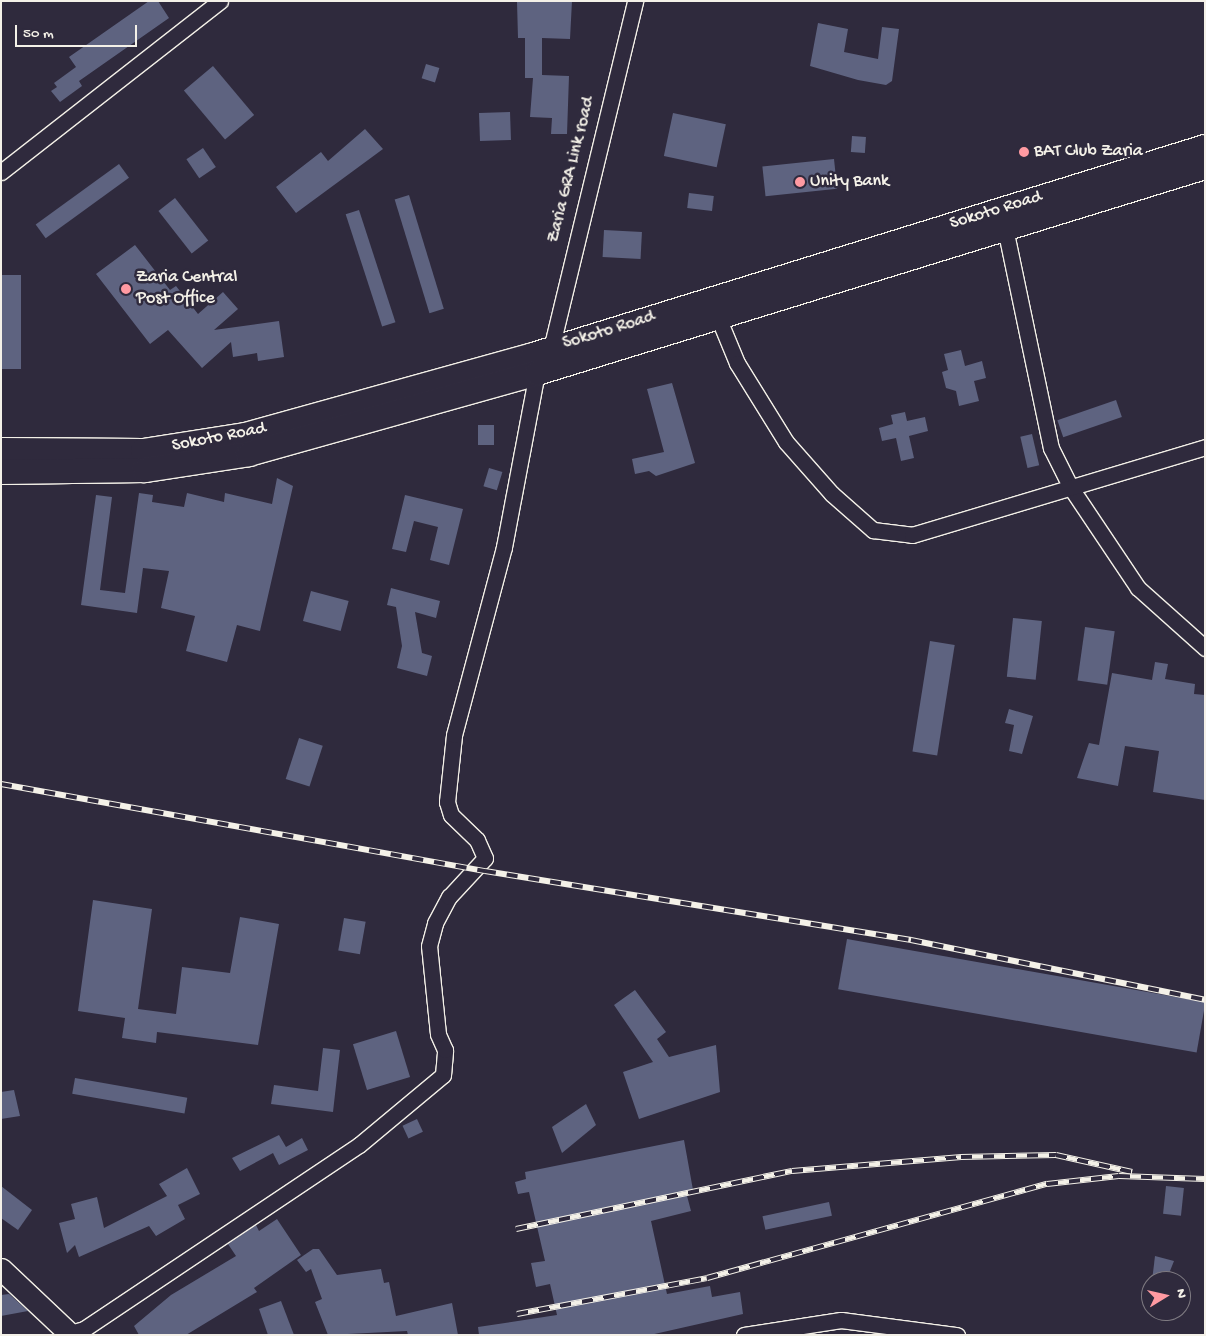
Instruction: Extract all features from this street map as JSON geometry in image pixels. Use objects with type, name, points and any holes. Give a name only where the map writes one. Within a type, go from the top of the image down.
[{"type":"main road","name":"Sokoto Road","points":[[1,450],[88,452],[192,446],[297,421],[551,349],[1205,147]]},
{"type":"main road","name":"Sokoto Road","points":[[1,472],[195,465],[537,374],[1205,166]]},
{"type":"street","points":[[1,172],[220,1]]},
{"type":"street","name":"Zaria GRA Link road","points":[[551,349],[635,1]]},
{"type":"street","points":[[1005,228],[1051,448],[1071,488],[1138,588],[1205,648]]},
{"type":"street","points":[[718,317],[737,363],[786,442],[832,494],[873,530],[912,535],[1205,447]]},
{"type":"street","points":[[1,1269],[70,1334],[84,1329],[359,1145],[443,1075],[445,1050],[438,1034],[430,946],[435,923],[449,897],[485,858],[477,840],[451,814],[448,802],[454,735],[504,546],[537,374]]},
{"type":"street","points":[[744,1335],[841,1320],[957,1335]]},
{"type":"building","points":[[149,1],[158,1],[169,18],[79,81],[82,86],[60,102],[51,91],[57,87],[54,83],[76,67],[69,57]]},
{"type":"building","points":[[572,1],[570,39],[542,38],[542,75],[569,76],[567,134],[551,134],[552,118],[530,117],[533,78],[525,78],[525,38],[518,38],[517,2]]},
{"type":"building","points":[[818,23],[848,29],[844,52],[878,59],[882,27],[899,29],[892,81],[886,85],[858,80],[810,66]]},
{"type":"building","points":[[426,64],[439,68],[435,82],[422,78]]},
{"type":"building","points":[[213,66],[254,115],[225,139],[184,90]]},
{"type":"building","points":[[510,112],[511,140],[480,141],[479,113]]},
{"type":"building","points":[[673,113],[726,124],[717,167],[664,156]]},
{"type":"building","points":[[365,129],[383,149],[296,213],[276,187],[321,152],[328,161]]},
{"type":"building","points":[[852,136],[866,137],[865,153],[851,152]]},
{"type":"building","points":[[203,148],[216,167],[199,178],[186,159]]},
{"type":"building","points":[[834,159],[837,189],[766,196],[762,167]]},
{"type":"building","points":[[119,164],[129,178],[46,238],[36,225]]},
{"type":"building","points":[[689,193],[714,196],[712,211],[687,208]]},
{"type":"building","points":[[409,195],[444,309],[429,313],[395,199]]},
{"type":"building","points":[[175,198],[208,241],[192,253],[158,211]]},
{"type":"building","points":[[359,210],[395,322],[382,327],[346,214]]},
{"type":"building","points":[[604,230],[642,232],[641,259],[603,257]]},
{"type":"building","points":[[135,245],[170,290],[176,286],[198,314],[223,292],[238,309],[214,330],[279,321],[284,357],[258,361],[257,353],[233,357],[231,342],[202,368],[168,330],[150,344],[96,274]]},
{"type":"building","points":[[1,275],[21,275],[21,369],[1,369]]},
{"type":"building","points":[[961,350],[965,366],[982,361],[986,378],[974,381],[979,401],[959,406],[956,391],[946,388],[942,372],[948,370],[944,354]]},
{"type":"building","points":[[672,383],[695,463],[656,476],[649,471],[635,474],[632,459],[664,452],[647,389]]},
{"type":"building","points":[[1116,400],[1122,417],[1063,437],[1057,420]]},
{"type":"building","points":[[905,412],[907,421],[925,417],[928,431],[909,436],[914,458],[901,461],[896,438],[882,441],[879,428],[893,424],[891,415]]},
{"type":"building","points":[[478,425],[494,425],[494,445],[478,445]]},
{"type":"building","points":[[1032,434],[1039,465],[1028,468],[1020,437]]},
{"type":"building","points":[[489,468],[502,472],[497,490],[483,486]]},
{"type":"building","points":[[277,478],[293,486],[260,631],[237,625],[227,662],[186,651],[195,616],[161,608],[169,571],[143,568],[137,613],[81,605],[96,495],[112,497],[100,590],[125,593],[139,493],[153,495],[152,502],[184,507],[187,493],[224,502],[225,493],[272,504]]},
{"type":"building","points":[[405,495],[463,509],[449,565],[430,560],[438,527],[414,521],[406,552],[392,549]]},
{"type":"building","points":[[391,588],[440,601],[436,618],[415,612],[422,653],[432,656],[427,676],[397,668],[402,646],[396,607],[387,605]]},
{"type":"building","points":[[311,591],[349,601],[341,631],[303,621]]},
{"type":"building","points":[[1013,618],[1042,621],[1036,680],[1007,677]]},
{"type":"building","points":[[1085,627],[1115,631],[1107,685],[1077,680]]},
{"type":"building","points":[[930,641],[955,645],[937,756],[912,752]]},
{"type":"building","points":[[1155,662],[1168,664],[1165,679],[1195,684],[1194,694],[1205,695],[1205,800],[1153,792],[1159,751],[1125,746],[1118,786],[1077,778],[1089,743],[1099,745],[1112,673],[1152,680]]},
{"type":"building","points":[[1009,709],[1033,716],[1022,754],[1009,751],[1014,725],[1005,723]]},
{"type":"building","points":[[299,738],[323,746],[309,787],[286,779]]},
{"type":"building","points":[[93,900],[152,909],[138,1009],[176,1014],[182,967],[230,973],[240,917],[279,924],[258,1045],[157,1032],[156,1043],[122,1038],[125,1018],[78,1011]]},
{"type":"building","points":[[344,918],[366,922],[360,954],[338,950]]},
{"type":"building","points":[[847,939],[1205,1002],[1197,1052],[838,989]]},
{"type":"building","points":[[635,990],[666,1032],[657,1039],[669,1057],[716,1045],[720,1092],[639,1119],[623,1072],[653,1062],[614,1005]]},
{"type":"building","points":[[396,1031],[410,1077],[367,1090],[353,1044]]},
{"type":"building","points":[[323,1048],[340,1050],[333,1112],[271,1104],[274,1085],[318,1091]]},
{"type":"building","points":[[75,1078],[187,1098],[184,1114],[72,1094]]},
{"type":"building","points":[[14,1090],[20,1116],[1,1119],[1,1092]]},
{"type":"building","points":[[586,1104],[596,1125],[562,1153],[552,1127]]},
{"type":"building","points":[[417,1119],[423,1132],[408,1138],[402,1126]]},
{"type":"building","points":[[279,1135],[286,1147],[302,1138],[308,1150],[279,1165],[273,1153],[240,1171],[232,1158]]},
{"type":"building","points":[[684,1140],[693,1190],[686,1192],[691,1211],[651,1221],[667,1294],[710,1286],[712,1297],[740,1292],[743,1314],[650,1335],[479,1335],[478,1327],[557,1315],[550,1284],[536,1287],[531,1263],[545,1261],[529,1192],[518,1194],[515,1182],[526,1179],[525,1172]]},
{"type":"building","points":[[187,1168],[200,1194],[178,1205],[185,1219],[156,1236],[149,1226],[79,1257],[75,1245],[67,1253],[59,1223],[75,1219],[71,1204],[97,1197],[104,1228],[167,1196],[159,1184]]},
{"type":"building","points":[[1,1186],[32,1210],[18,1230],[1,1218]]},
{"type":"building","points":[[1166,1186],[1184,1188],[1181,1216],[1163,1214]]},
{"type":"building","points":[[829,1202],[832,1216],[765,1230],[762,1216]]},
{"type":"building","points":[[277,1219],[301,1255],[254,1288],[257,1292],[186,1335],[139,1335],[134,1326],[171,1295],[236,1256],[228,1244],[256,1225],[259,1231]]},
{"type":"building","points":[[313,1249],[319,1249],[337,1275],[381,1269],[384,1283],[389,1282],[396,1316],[452,1303],[458,1335],[408,1335],[407,1331],[328,1335],[315,1302],[322,1299],[311,1269],[306,1272],[297,1260]]},
{"type":"building","points":[[1155,1256],[1174,1261],[1170,1271],[1153,1271]]},
{"type":"building","points":[[9,1294],[28,1311],[1,1316],[1,1295]]},
{"type":"building","points":[[281,1301],[294,1335],[268,1335],[259,1309]]},
{"type":"railway","points":[[1,784],[485,871],[911,940],[1205,1000]]},
{"type":"railway","points":[[516,1229],[792,1171],[961,1157],[1056,1155],[1132,1172]]},
{"type":"railway","points":[[517,1314],[707,1278],[1047,1184],[1119,1176],[1205,1179]]},
{"type":"place","name":"BAT Club Zaria","points":[[1024,152]]},
{"type":"place","name":"Unity Bank","points":[[800,182]]},
{"type":"place","name":"Zaria Central Post Office","points":[[126,289]]}]
